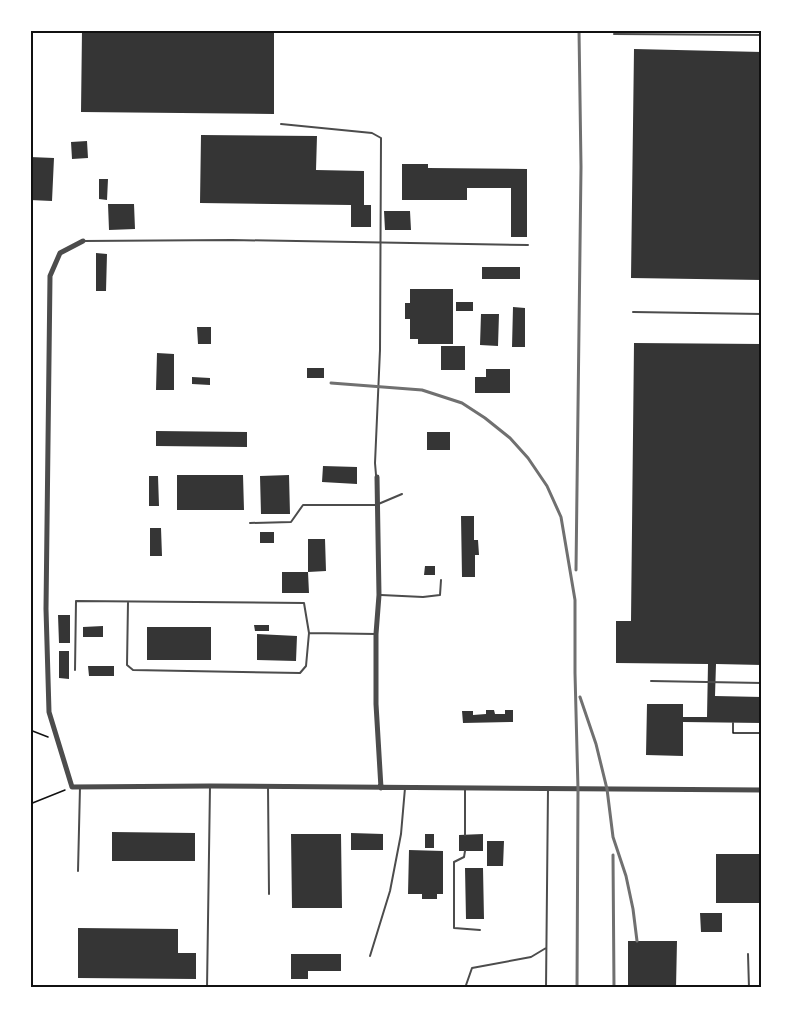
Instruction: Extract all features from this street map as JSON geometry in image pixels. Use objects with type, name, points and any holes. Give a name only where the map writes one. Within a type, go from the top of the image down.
[{"type":"street","points":[[83,241],[60,253],[50,276],[46,609],[49,712],[72,787],[762,790]]},
{"type":"street","points":[[377,477],[379,595],[375,634],[381,788]]},
{"type":"lane","points":[[614,34],[762,35]]},
{"type":"lane","points":[[281,124],[372,133],[381,138],[380,350],[375,463],[377,477]]},
{"type":"lane","points":[[83,241],[232,240],[528,245]]},
{"type":"lane","points":[[633,312],[762,315]]},
{"type":"lane","points":[[250,523],[291,522],[303,505],[376,505],[402,494]]},
{"type":"lane","points":[[379,595],[423,597],[440,595],[441,580]]},
{"type":"lane","points":[[75,670],[76,602],[128,601],[304,603],[309,633],[306,666],[300,673],[133,670],[128,665],[128,601]]},
{"type":"lane","points":[[309,633],[375,634]]},
{"type":"lane","points":[[651,681],[762,683]]},
{"type":"lane","points":[[207,988],[210,786]]},
{"type":"lane","points":[[78,872],[80,787]]},
{"type":"lane","points":[[268,787],[269,894]]},
{"type":"lane","points":[[370,956],[390,891],[401,834],[405,788]]},
{"type":"lane","points":[[465,788],[465,835]]},
{"type":"lane","points":[[546,988],[548,789]]},
{"type":"lane","points":[[465,851],[464,857],[454,862],[454,928],[480,930]]},
{"type":"lane","points":[[465,988],[472,968],[531,957],[546,948]]},
{"type":"lane","points":[[748,954],[749,988]]},
{"type":"path","points":[[733,723],[733,733],[762,734]]},
{"type":"path","points":[[30,730],[59,743]]},
{"type":"path","points":[[30,804],[72,787]]},
{"type":"building","points":[[82,30],[274,30],[274,114],[81,112]]},
{"type":"building","points":[[634,49],[762,52],[762,280],[631,278]]},
{"type":"building","points":[[201,135],[317,136],[316,170],[364,171],[364,205],[371,205],[371,227],[351,227],[351,205],[200,203]]},
{"type":"building","points":[[87,141],[88,158],[72,159],[71,142]]},
{"type":"building","points":[[30,157],[54,158],[52,201],[30,200]]},
{"type":"building","points":[[402,164],[428,164],[428,168],[527,169],[527,237],[511,237],[511,188],[467,188],[467,200],[402,200]]},
{"type":"building","points":[[99,179],[108,179],[107,200],[99,199]]},
{"type":"building","points":[[108,204],[134,204],[135,229],[109,230]]},
{"type":"building","points":[[384,211],[410,211],[411,230],[385,230]]},
{"type":"building","points":[[96,253],[107,254],[106,291],[96,291]]},
{"type":"building","points":[[482,267],[520,267],[520,279],[482,279]]},
{"type":"building","points":[[410,289],[453,289],[453,344],[418,344],[418,339],[410,339],[410,319],[405,319],[405,303],[410,303]]},
{"type":"building","points":[[456,302],[473,302],[473,311],[456,311]]},
{"type":"building","points":[[513,307],[525,308],[525,347],[512,347]]},
{"type":"building","points":[[481,314],[499,314],[498,346],[480,345]]},
{"type":"building","points":[[197,327],[211,327],[211,344],[198,344]]},
{"type":"building","points":[[634,343],[762,344],[762,665],[716,664],[715,696],[762,697],[762,723],[683,722],[683,756],[646,755],[647,704],[683,704],[683,717],[707,717],[708,664],[616,663],[616,621],[631,621]]},
{"type":"building","points":[[441,346],[465,346],[465,370],[441,370]]},
{"type":"building","points":[[157,353],[174,354],[174,390],[156,390]]},
{"type":"building","points":[[307,368],[324,368],[324,378],[307,378]]},
{"type":"building","points":[[486,369],[510,369],[510,393],[475,393],[475,377],[486,377]]},
{"type":"building","points":[[192,377],[210,378],[210,385],[192,384]]},
{"type":"building","points":[[156,431],[247,432],[247,447],[156,446]]},
{"type":"building","points":[[427,432],[450,432],[450,450],[427,450]]},
{"type":"building","points":[[323,466],[357,467],[357,484],[322,482]]},
{"type":"building","points":[[177,475],[243,475],[244,510],[177,510]]},
{"type":"building","points":[[289,475],[290,514],[261,514],[260,476]]},
{"type":"building","points":[[149,476],[158,476],[159,506],[149,506]]},
{"type":"building","points":[[461,516],[474,516],[474,540],[478,540],[479,555],[475,555],[475,577],[462,577]]},
{"type":"building","points":[[150,528],[161,528],[162,556],[150,556]]},
{"type":"building","points":[[260,532],[274,532],[274,543],[260,543]]},
{"type":"building","points":[[308,539],[325,539],[326,571],[308,572]]},
{"type":"building","points":[[425,566],[435,566],[435,575],[424,575]]},
{"type":"building","points":[[282,572],[308,572],[309,593],[282,593]]},
{"type":"building","points":[[58,615],[70,615],[70,643],[59,643]]},
{"type":"building","points":[[254,625],[269,625],[269,631],[255,631]]},
{"type":"building","points":[[103,626],[103,637],[83,637],[83,627]]},
{"type":"building","points":[[147,627],[211,627],[211,660],[147,660]]},
{"type":"building","points":[[257,634],[297,636],[296,661],[257,660]]},
{"type":"building","points":[[59,651],[69,651],[69,679],[59,678]]},
{"type":"building","points":[[88,666],[114,666],[114,676],[89,676]]},
{"type":"building","points":[[486,710],[494,710],[495,714],[505,714],[505,710],[513,710],[513,722],[463,723],[462,711],[473,711],[473,715],[486,714]]},
{"type":"building","points":[[112,832],[195,833],[195,861],[112,861]]},
{"type":"building","points":[[351,833],[383,834],[383,850],[351,850]]},
{"type":"building","points":[[291,834],[341,834],[342,908],[292,908]]},
{"type":"building","points":[[425,834],[434,834],[434,848],[425,848]]},
{"type":"building","points":[[483,834],[483,851],[459,851],[459,835]]},
{"type":"building","points":[[487,841],[504,841],[503,866],[487,866]]},
{"type":"building","points":[[409,850],[443,851],[443,894],[437,894],[437,899],[422,899],[422,894],[408,894]]},
{"type":"building","points":[[716,854],[762,854],[762,903],[716,903]]},
{"type":"building","points":[[465,868],[483,868],[484,919],[466,919]]},
{"type":"building","points":[[700,913],[722,913],[722,932],[701,932]]},
{"type":"building","points":[[78,928],[178,929],[178,953],[196,953],[196,979],[78,978]]},
{"type":"building","points":[[628,941],[677,941],[676,988],[628,988]]},
{"type":"building","points":[[291,954],[341,954],[341,971],[308,971],[308,979],[291,979]]},
{"type":"railway","points":[[576,570],[581,167],[579,30]]},
{"type":"railway","points":[[331,383],[422,390],[462,403],[510,438],[528,458],[547,486],[561,517],[575,600],[578,789],[577,988]]},
{"type":"railway","points":[[580,697],[596,744],[607,789],[613,837],[626,876],[637,941]]},
{"type":"railway","points":[[613,855],[614,988]]}]
